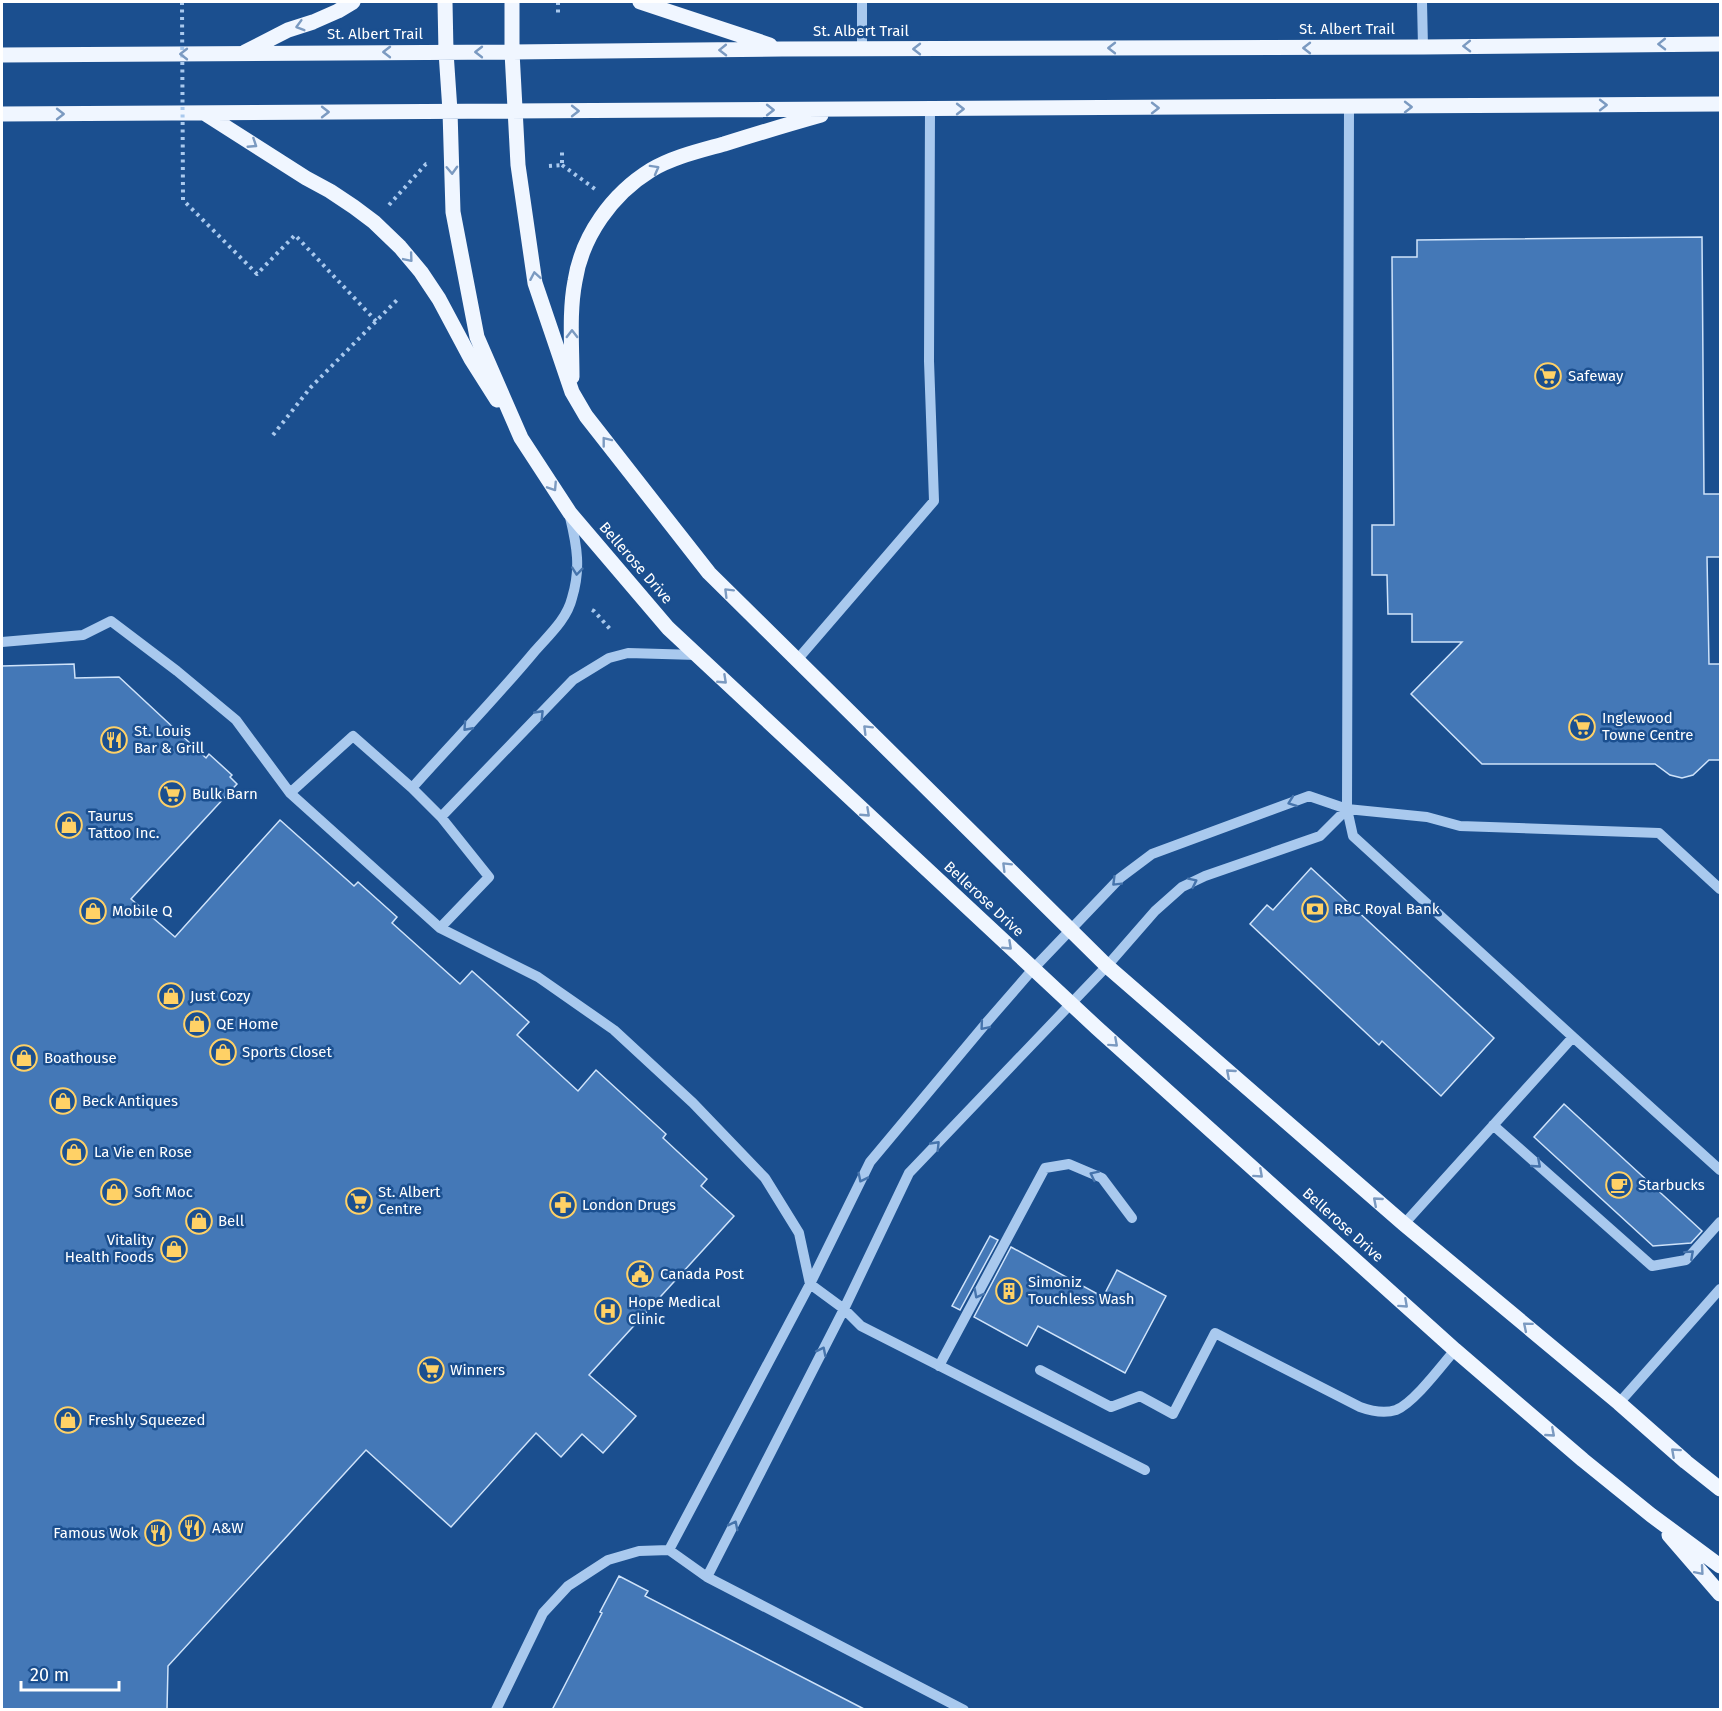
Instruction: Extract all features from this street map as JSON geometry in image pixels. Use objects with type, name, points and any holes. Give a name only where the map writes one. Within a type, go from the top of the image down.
[{"type":"main road","points":[[243,53],[288,30],[314,22],[353,2]]},
{"type":"main road","name":"Bellerose Drive","points":[[446,2],[453,212],[477,337],[521,438],[570,513],[668,628],[1071,1004],[1455,1350],[1583,1460],[1651,1515],[1720,1566]]},
{"type":"main road","points":[[512,2],[512,52],[518,165],[535,283],[572,392],[586,416],[708,573],[1107,966],[1404,1224],[1720,1489]]},
{"type":"main road","points":[[640,2],[782,49]]},
{"type":"main road","name":"St. Albert Trail","points":[[2,55],[1720,44]]},
{"type":"main road","points":[[2,114],[1720,105]]},
{"type":"main road","points":[[572,392],[572,306],[575,279],[582,253],[590,236],[610,205],[629,186],[651,170],[676,158],[838,110]]},
{"type":"main road","points":[[203,113],[354,207],[374,222],[400,247],[421,272],[439,299],[471,359],[521,438]]},
{"type":"main road","points":[[1651,1515],[1720,1594]]},
{"type":"lane","points":[[862,2],[862,50]]},
{"type":"lane","points":[[1422,2],[1423,47]]},
{"type":"lane","points":[[1349,107],[1347,809],[1353,836],[1720,1170]]},
{"type":"lane","points":[[797,660],[934,501],[929,361],[930,109]]},
{"type":"lane","points":[[412,788],[527,661],[565,615],[572,600],[578,569],[578,549],[570,513]]},
{"type":"lane","points":[[2,642],[83,635],[111,621],[177,670],[236,720],[290,792],[440,928],[538,977],[557,990],[614,1030],[693,1103],[765,1178],[799,1233],[810,1284],[844,1309],[861,1326],[1145,1470]]},
{"type":"lane","points":[[441,817],[573,680],[609,658],[628,653],[698,656]]},
{"type":"lane","points":[[290,792],[353,736],[412,788],[441,817],[489,878],[440,928]]},
{"type":"lane","points":[[669,1550],[810,1284],[870,1162],[1034,969],[1120,878],[1152,854],[1309,796],[1347,809],[1427,817],[1460,826],[1659,833],[1720,889]]},
{"type":"lane","points":[[707,1577],[844,1309],[909,1173],[1107,966],[1155,911],[1182,887],[1205,876],[1320,836],[1347,809]]},
{"type":"lane","points":[[1404,1224],[1573,1037]]},
{"type":"lane","points":[[1493,1125],[1652,1266],[1686,1260],[1720,1222]]},
{"type":"lane","points":[[939,1366],[1045,1168],[1069,1164],[1102,1178],[1132,1218]]},
{"type":"lane","points":[[1619,1403],[1720,1289]]},
{"type":"lane","points":[[1040,1370],[1111,1407],[1140,1396],[1173,1414],[1215,1334],[1360,1407],[1384,1412],[1403,1407],[1455,1350]]},
{"type":"lane","points":[[496,1710],[543,1613],[568,1586],[608,1560],[639,1551],[669,1550],[707,1577],[964,1710]]},
{"type":"path","points":[[182,2],[183,201],[257,274],[295,235],[376,321]]},
{"type":"path","points":[[558,2],[558,14]]},
{"type":"path","points":[[562,150],[562,165]]},
{"type":"path","points":[[388,206],[426,164],[430,164]]},
{"type":"path","points":[[549,166],[562,165],[596,189]]},
{"type":"path","points":[[273,435],[311,387],[397,300]]},
{"type":"path","points":[[588,609],[594,611],[610,629]]},
{"type":"building","name":"Safeway","points":[[1702,237],[1704,494],[1720,494],[1720,557],[1707,557],[1709,664],[1720,664],[1720,760],[1709,760],[1693,775],[1682,778],[1670,775],[1655,764],[1482,764],[1411,694],[1462,642],[1412,642],[1412,614],[1388,614],[1387,575],[1372,575],[1372,525],[1394,525],[1392,257],[1417,257],[1417,240]]},
{"type":"building","name":"St. Albert Centre","points":[[74,664],[75,678],[119,677],[206,758],[209,754],[232,775],[230,777],[237,784],[131,899],[175,937],[280,820],[354,886],[358,882],[397,917],[392,923],[460,984],[472,971],[529,1022],[517,1035],[578,1091],[596,1070],[666,1134],[663,1138],[707,1179],[701,1186],[734,1216],[589,1375],[636,1416],[603,1453],[582,1434],[561,1457],[536,1433],[451,1527],[366,1450],[168,1666],[167,1710],[2,1710],[2,666]]},
{"type":"building","points":[[1311,868],[1494,1038],[1441,1096],[1382,1041],[1379,1045],[1250,924],[1267,905],[1273,910]]},
{"type":"building","name":"Starbucks","points":[[1564,1104],[1702,1231],[1691,1243],[1653,1246],[1534,1137]]},
{"type":"building","points":[[990,1236],[998,1240],[960,1310],[952,1306]]},
{"type":"building","points":[[1011,1247],[1103,1297],[1117,1270],[1166,1296],[1125,1373],[1038,1326],[1027,1346],[974,1317]]},
{"type":"building","points":[[619,1576],[648,1591],[645,1596],[866,1710],[552,1710]]},
{"type":"place","name":"Safeway","points":[[1548,376]]},
{"type":"place","name":"Inglewood Towne Centre","points":[[1582,727]]},
{"type":"place","name":"St. Louis Bar & Grill","points":[[114,740]]},
{"type":"place","name":"Bulk Barn","points":[[172,794]]},
{"type":"place","name":"Taurus Tattoo Inc.","points":[[69,825]]},
{"type":"place","name":"RBC Royal Bank","points":[[1315,909]]},
{"type":"place","name":"Mobile Q","points":[[93,911]]},
{"type":"place","name":"Just Cozy","points":[[171,996]]},
{"type":"place","name":"QE Home","points":[[197,1024]]},
{"type":"place","name":"Sports Closet","points":[[223,1052]]},
{"type":"place","name":"Boathouse","points":[[24,1058]]},
{"type":"place","name":"Beck Antiques","points":[[63,1101]]},
{"type":"place","name":"La Vie en Rose","points":[[74,1152]]},
{"type":"place","name":"Starbucks","points":[[1619,1185]]},
{"type":"place","name":"Soft Moc","points":[[114,1192]]},
{"type":"place","name":"St. Albert Centre","points":[[359,1201]]},
{"type":"place","name":"London Drugs","points":[[563,1205]]},
{"type":"place","name":"Bell","points":[[199,1221]]},
{"type":"place","name":"Vitality Health Foods","points":[[174,1249]]},
{"type":"place","name":"Canada Post","points":[[640,1274]]},
{"type":"place","name":"Simoniz Touchless Wash","points":[[1009,1291]]},
{"type":"place","name":"Hope Medical Clinic","points":[[608,1311]]},
{"type":"place","name":"Winners","points":[[431,1370]]},
{"type":"place","name":"Freshly Squeezed","points":[[68,1420]]},
{"type":"place","name":"A&W","points":[[192,1528]]},
{"type":"place","name":"Famous Wok","points":[[158,1533]]}]
